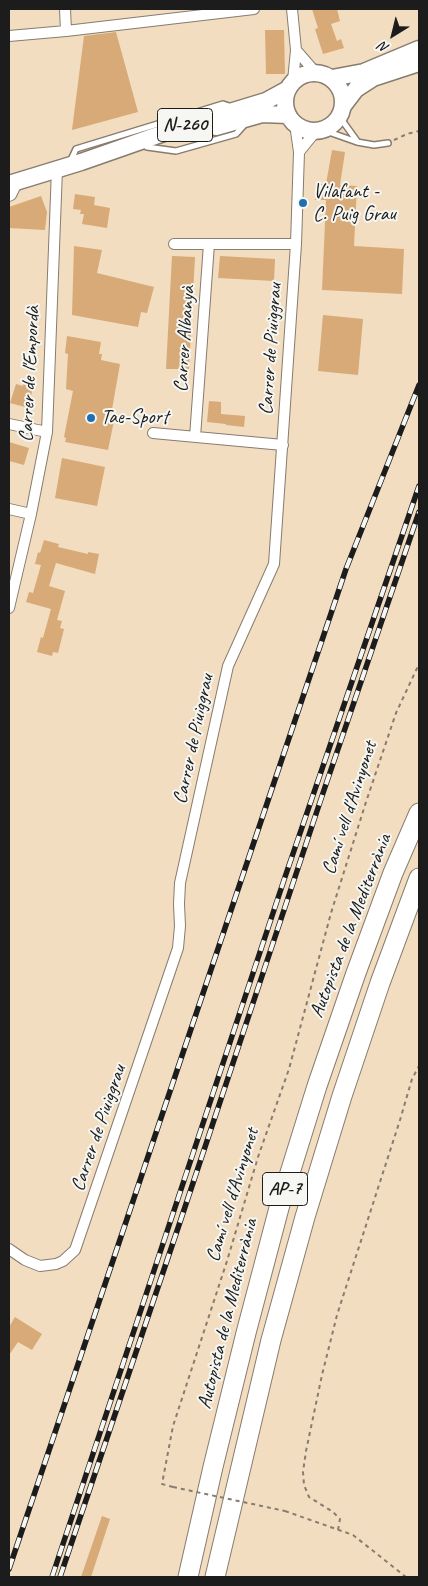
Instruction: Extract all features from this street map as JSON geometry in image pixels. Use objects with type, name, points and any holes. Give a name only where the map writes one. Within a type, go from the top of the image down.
[{"type":"highway","name":"Autopista de la Mediterrània","points":[[188,1577],[239,1362],[279,1208],[317,1086],[356,973],[393,873],[419,813]]},
{"type":"highway","name":"AP-7","points":[[215,1577],[271,1340],[305,1217],[345,1087],[419,878]]},
{"type":"main road","name":"N-260","points":[[69,165],[130,153],[246,113],[291,85],[302,75],[324,76],[364,72],[419,50]]},
{"type":"main road","points":[[320,130],[334,124],[356,90],[373,78],[419,63]]},
{"type":"main road","points":[[324,76],[341,91],[342,110]]},
{"type":"main road","points":[[291,85],[285,102],[292,119]]},
{"type":"main road","name":"N-260","points":[[13,183],[162,133],[246,113],[292,119],[303,129],[320,130]]},
{"type":"street","points":[[65,9],[66,31]]},
{"type":"street","points":[[9,36],[254,9]]},
{"type":"street","points":[[291,85],[296,50],[292,9]]},
{"type":"street","points":[[296,50],[324,76]]},
{"type":"street","name":"Carrer de Piuiggrau","points":[[9,1249],[32,1264],[40,1266],[56,1264],[75,1250],[178,948],[180,883],[228,666],[274,564],[296,244],[299,152],[292,119]]},
{"type":"street","points":[[299,152],[320,130]]},
{"type":"street","name":"Carrer de l'Empordà","points":[[9,608],[31,514],[47,432],[69,165]]},
{"type":"street","points":[[9,196],[13,183]]},
{"type":"street","points":[[174,244],[296,244]]},
{"type":"street","name":"Carrer Albanyà","points":[[195,437],[209,244]]},
{"type":"street","points":[[9,424],[47,432]]},
{"type":"street","points":[[153,433],[282,445]]},
{"type":"street","points":[[9,509],[31,514]]},
{"type":"lane","points":[[342,110],[344,122],[357,142]]},
{"type":"lane","points":[[320,130],[357,142],[374,145],[388,143]]},
{"type":"path","points":[[388,143],[407,134],[419,131]]},
{"type":"path","name":"Camí vell d'Avinyonet","points":[[406,1577],[353,1535],[285,1511],[162,1484],[173,1426],[227,1261],[258,1157],[289,1069],[331,913],[396,712],[419,664]]},
{"type":"path","points":[[338,1530],[340,1519],[333,1512],[309,1497],[304,1485],[303,1472],[306,1451],[337,1315],[412,1079],[419,1066]]},
{"type":"building","points":[[312,9],[337,9],[340,21],[331,24],[337,41],[341,39],[344,48],[323,54],[315,29],[318,28]]},
{"type":"building","points":[[265,30],[284,30],[285,74],[266,74]]},
{"type":"building","points":[[116,32],[138,112],[72,130],[84,36]]},
{"type":"building","points":[[332,150],[345,152],[340,185],[357,186],[354,246],[404,249],[402,294],[322,290],[326,200],[315,200],[316,184],[326,184]]},
{"type":"building","points":[[75,194],[95,197],[94,205],[110,208],[107,228],[82,224],[84,214],[80,214],[81,210],[73,209]]},
{"type":"building","points":[[41,196],[47,212],[45,230],[9,228],[9,207]]},
{"type":"building","points":[[74,246],[102,250],[97,273],[154,287],[147,313],[141,312],[138,327],[72,315]]},
{"type":"building","points":[[172,256],[195,257],[189,369],[166,369]]},
{"type":"building","points":[[220,256],[275,259],[274,281],[218,278]]},
{"type":"building","points":[[323,315],[363,319],[358,375],[318,371]]},
{"type":"building","points":[[67,336],[101,342],[99,354],[102,354],[101,360],[120,364],[111,415],[115,416],[108,450],[65,442],[66,438],[64,437],[73,391],[66,389],[68,354],[65,353]]},
{"type":"building","points":[[24,381],[34,384],[30,400],[27,400],[25,407],[10,403],[16,384],[23,386]]},
{"type":"building","points":[[209,401],[221,402],[221,414],[245,416],[244,427],[207,422]]},
{"type":"building","points":[[9,442],[29,448],[24,465],[9,461]]},
{"type":"building","points":[[62,458],[105,467],[97,506],[55,498]]},
{"type":"building","points":[[44,540],[59,544],[58,547],[88,554],[88,552],[99,554],[95,574],[56,563],[49,586],[65,591],[57,620],[62,621],[60,628],[64,629],[58,653],[53,652],[52,656],[37,652],[51,609],[26,602],[29,592],[33,593],[41,565],[35,564]]},
{"type":"building","points":[[15,1317],[42,1334],[32,1350],[18,1342],[9,1355],[9,1327]]},
{"type":"building","points":[[102,1516],[110,1519],[91,1577],[81,1577]]},
{"type":"railway","points":[[9,1569],[346,569],[419,385]]},
{"type":"railway","points":[[52,1577],[285,877],[419,486]]},
{"type":"railway","points":[[60,1577],[419,512]]},
{"type":"place","name":"Vilafant - C. Puig Grau","points":[[303,203]]},
{"type":"place","name":"Tae-Sport","points":[[91,418]]}]
